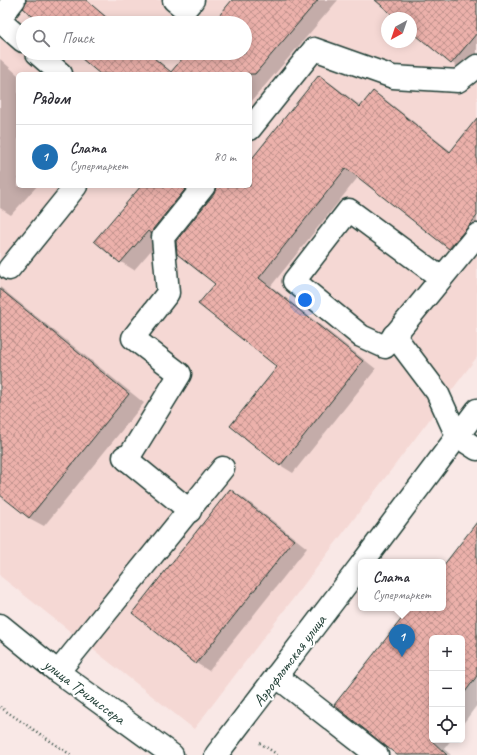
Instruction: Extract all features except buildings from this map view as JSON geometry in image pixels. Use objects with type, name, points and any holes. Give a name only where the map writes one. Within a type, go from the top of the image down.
[{"type":"street","points":[[0,18],[14,0]]},
{"type":"street","points":[[174,0],[185,9],[193,0]]},
{"type":"street","points":[[0,21],[16,35]]},
{"type":"street","points":[[252,126],[314,49],[393,77],[458,81],[477,66]]},
{"type":"street","points":[[45,60],[59,72]]},
{"type":"street","points":[[9,268],[74,188]]},
{"type":"street","points":[[190,511],[125,459],[180,374],[133,338],[168,293],[163,237],[202,188]]},
{"type":"street","points":[[441,278],[349,210],[294,281],[361,336],[385,347],[477,234]]},
{"type":"street","points":[[394,335],[437,392],[457,436],[477,449]]},
{"type":"street","points":[[365,559],[477,410]]},
{"type":"street","points":[[58,672],[190,511],[223,468]]},
{"type":"street","name":"Аэрофлотская улица","points":[[216,755],[358,569]]},
{"type":"street","name":"улица Трилиссера","points":[[0,625],[58,672],[172,755]]},
{"type":"street","points":[[276,676],[377,755]]},
{"type":"path","points":[[0,707],[71,755]]},
{"type":"shaded area","points":[[0,0],[477,0],[477,357],[194,729],[0,576]]},
{"type":"place","name":"Слата","points":[[402,657]]}]
